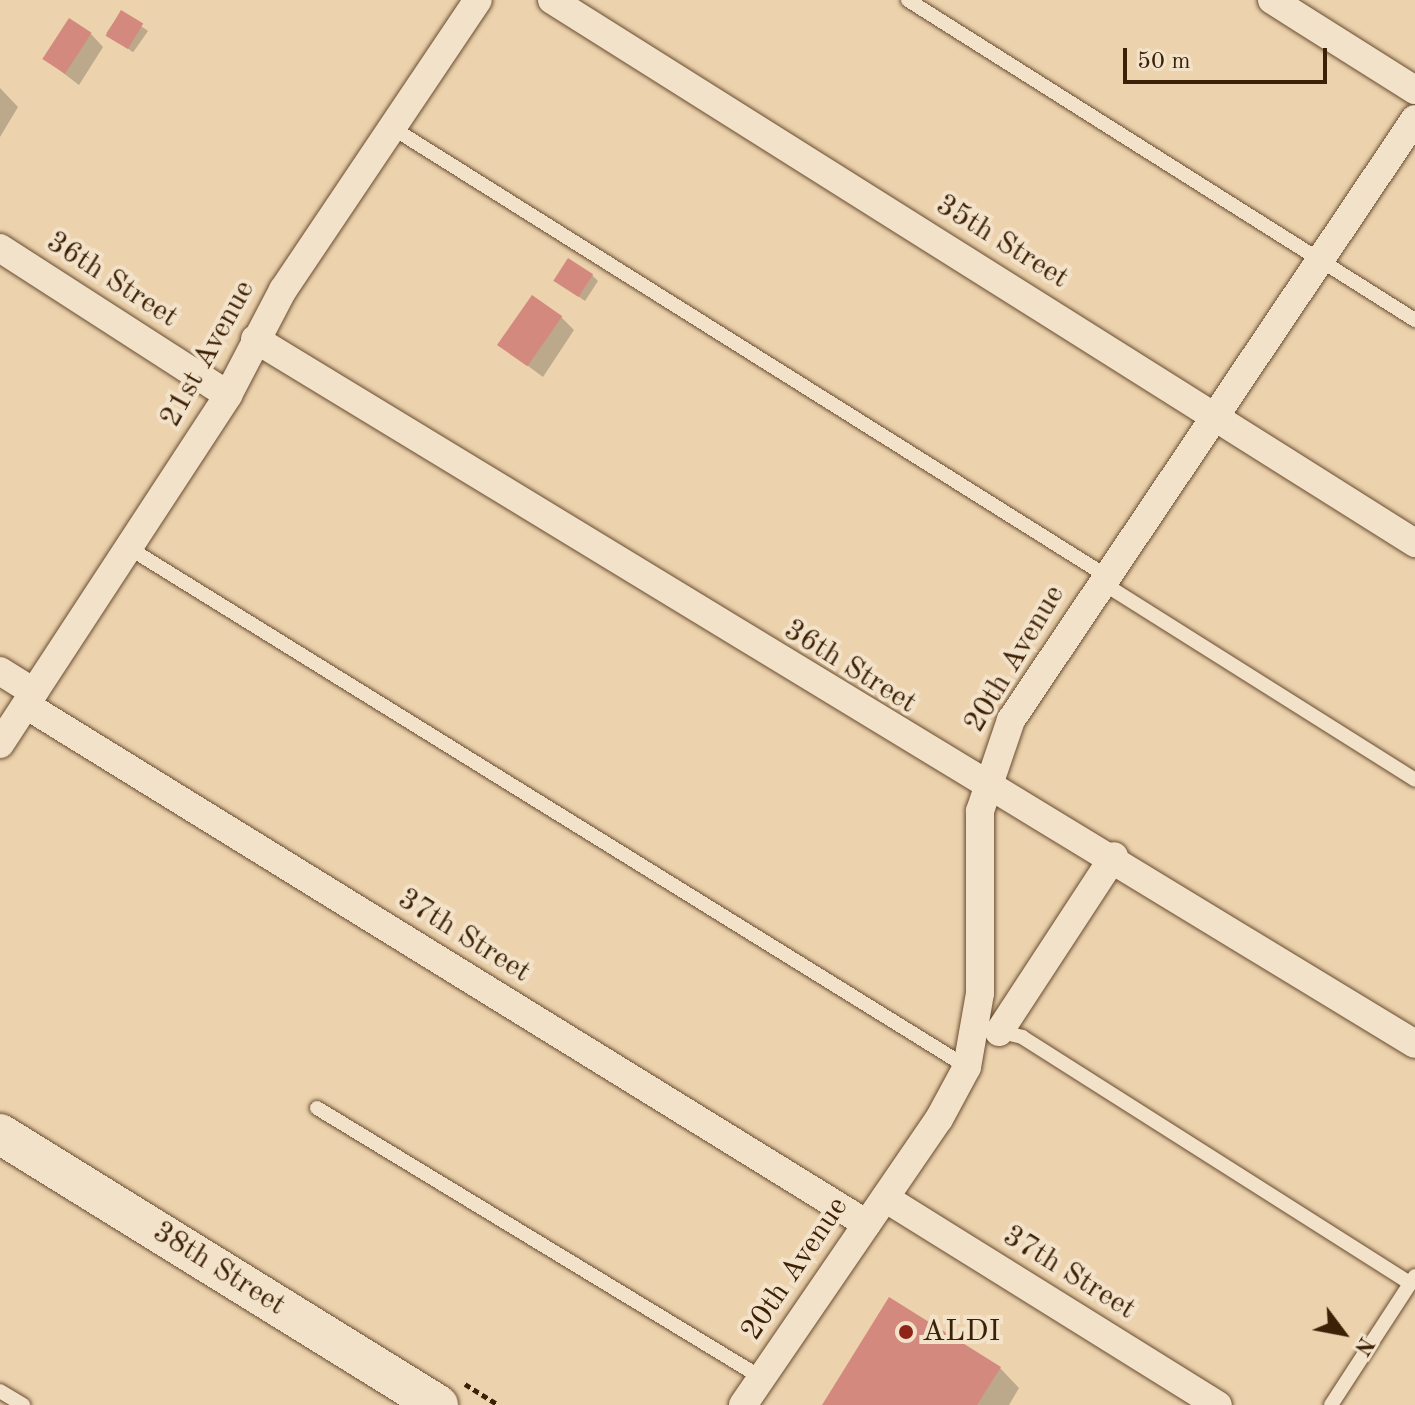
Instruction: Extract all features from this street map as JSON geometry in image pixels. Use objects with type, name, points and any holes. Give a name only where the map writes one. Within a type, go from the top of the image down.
[{"type":"street","name":"21st Avenue","points":[[0,744],[228,395],[255,339],[390,126],[478,0]]},
{"type":"street","name":"35th Street","points":[[552,0],[1415,543]]},
{"type":"street","points":[[1272,0],[1415,90]]},
{"type":"street","name":"20th Avenue","points":[[988,1029],[985,788],[1011,720],[1103,578],[1217,417],[1415,119]]},
{"type":"street","name":"36th Street","points":[[0,248],[228,395]]},
{"type":"street","name":"36th Street","points":[[255,339],[985,788],[1114,856],[1415,1044]]},
{"type":"street","name":"37th Street","points":[[0,671],[30,698],[867,1224]]},
{"type":"street","name":"20th Avenue","points":[[743,1405],[885,1198],[988,1029],[1114,856]]},
{"type":"street","name":"38th Street","points":[[0,1134],[438,1405]]},
{"type":"street","name":"37th Street","points":[[885,1198],[1218,1405]]},
{"type":"lane","points":[[908,0],[1415,320]]},
{"type":"lane","points":[[390,126],[1103,578],[1415,780]]},
{"type":"lane","points":[[129,548],[967,1067]]},
{"type":"lane","points":[[988,1029],[1022,1037],[1412,1280],[1331,1405]]},
{"type":"lane","points":[[317,1108],[762,1378]]},
{"type":"lane","points":[[0,1391],[23,1405]]},
{"type":"building","points":[[121,10],[143,23],[128,49],[106,36]]},
{"type":"building","points":[[69,18],[92,33],[65,74],[42,59]]},
{"type":"building","points":[[568,258],[593,274],[578,297],[553,281]]},
{"type":"building","points":[[532,295],[562,316],[527,366],[497,345]]},
{"type":"building","name":"ALDI","points":[[889,1297],[1001,1367],[977,1405],[822,1405]]},
{"type":"place","name":"ALDI","points":[[906,1332]]}]
